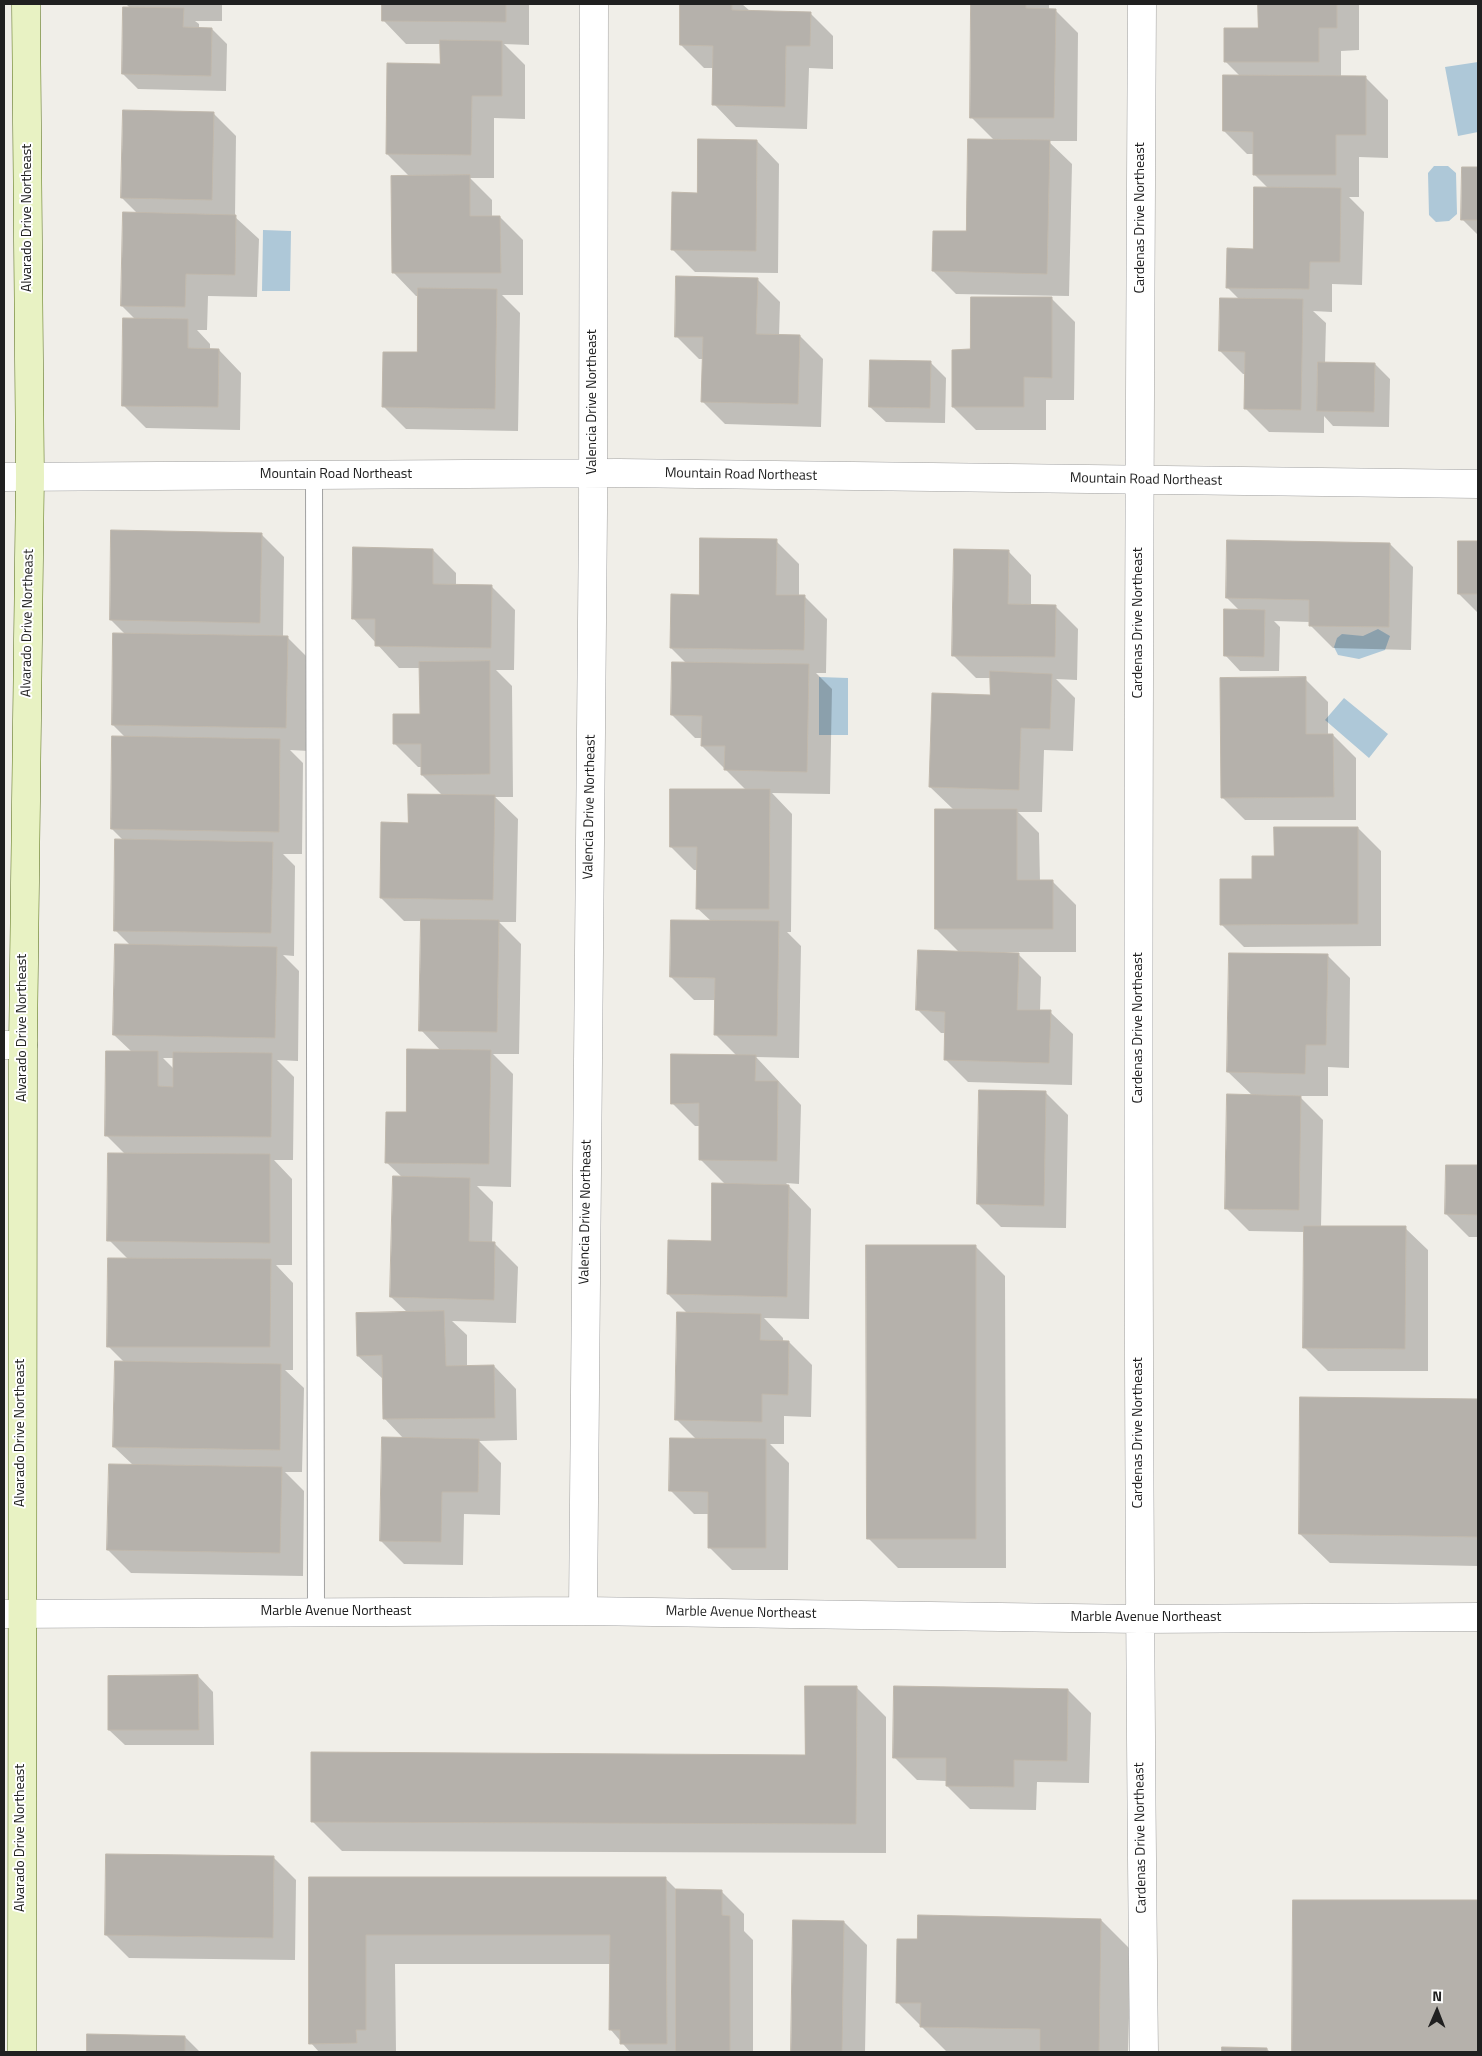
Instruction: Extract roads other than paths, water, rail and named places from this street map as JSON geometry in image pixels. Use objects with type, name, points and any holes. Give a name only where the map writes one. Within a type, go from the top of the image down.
[{"type":"street","name":"Alvarado Drive Northeast","points":[[22,2052],[12,1614],[13,1044],[17,477],[26,4]]},
{"type":"street","name":"Valencia Drive Northeast","points":[[583,1611],[594,4]]},
{"type":"street","name":"Cardenas Drive Northeast","points":[[1142,4],[1139,480],[1139,1619],[1144,2052]]},
{"type":"street","name":"Mountain Road Northeast","points":[[17,477],[592,473],[1478,484]]},
{"type":"street","name":"Marble Avenue Northeast","points":[[12,1614],[583,1611],[1139,1619],[1478,1617]]},
{"type":"lane","points":[[314,475],[316,1612]]},
{"type":"water","points":[[1478,62],[1478,132],[1458,136],[1445,67]]},
{"type":"water","points":[[1434,166],[1448,166],[1456,173],[1457,214],[1449,221],[1436,222],[1429,215],[1428,173]]},
{"type":"water","points":[[263,230],[291,231],[290,291],[262,291]]},
{"type":"water","points":[[1378,629],[1390,636],[1385,650],[1359,659],[1338,655],[1334,647],[1337,638],[1342,634],[1363,636]]},
{"type":"water","points":[[819,677],[848,678],[848,735],[819,735]]},
{"type":"water","points":[[1344,698],[1388,734],[1369,758],[1325,720]]}]
